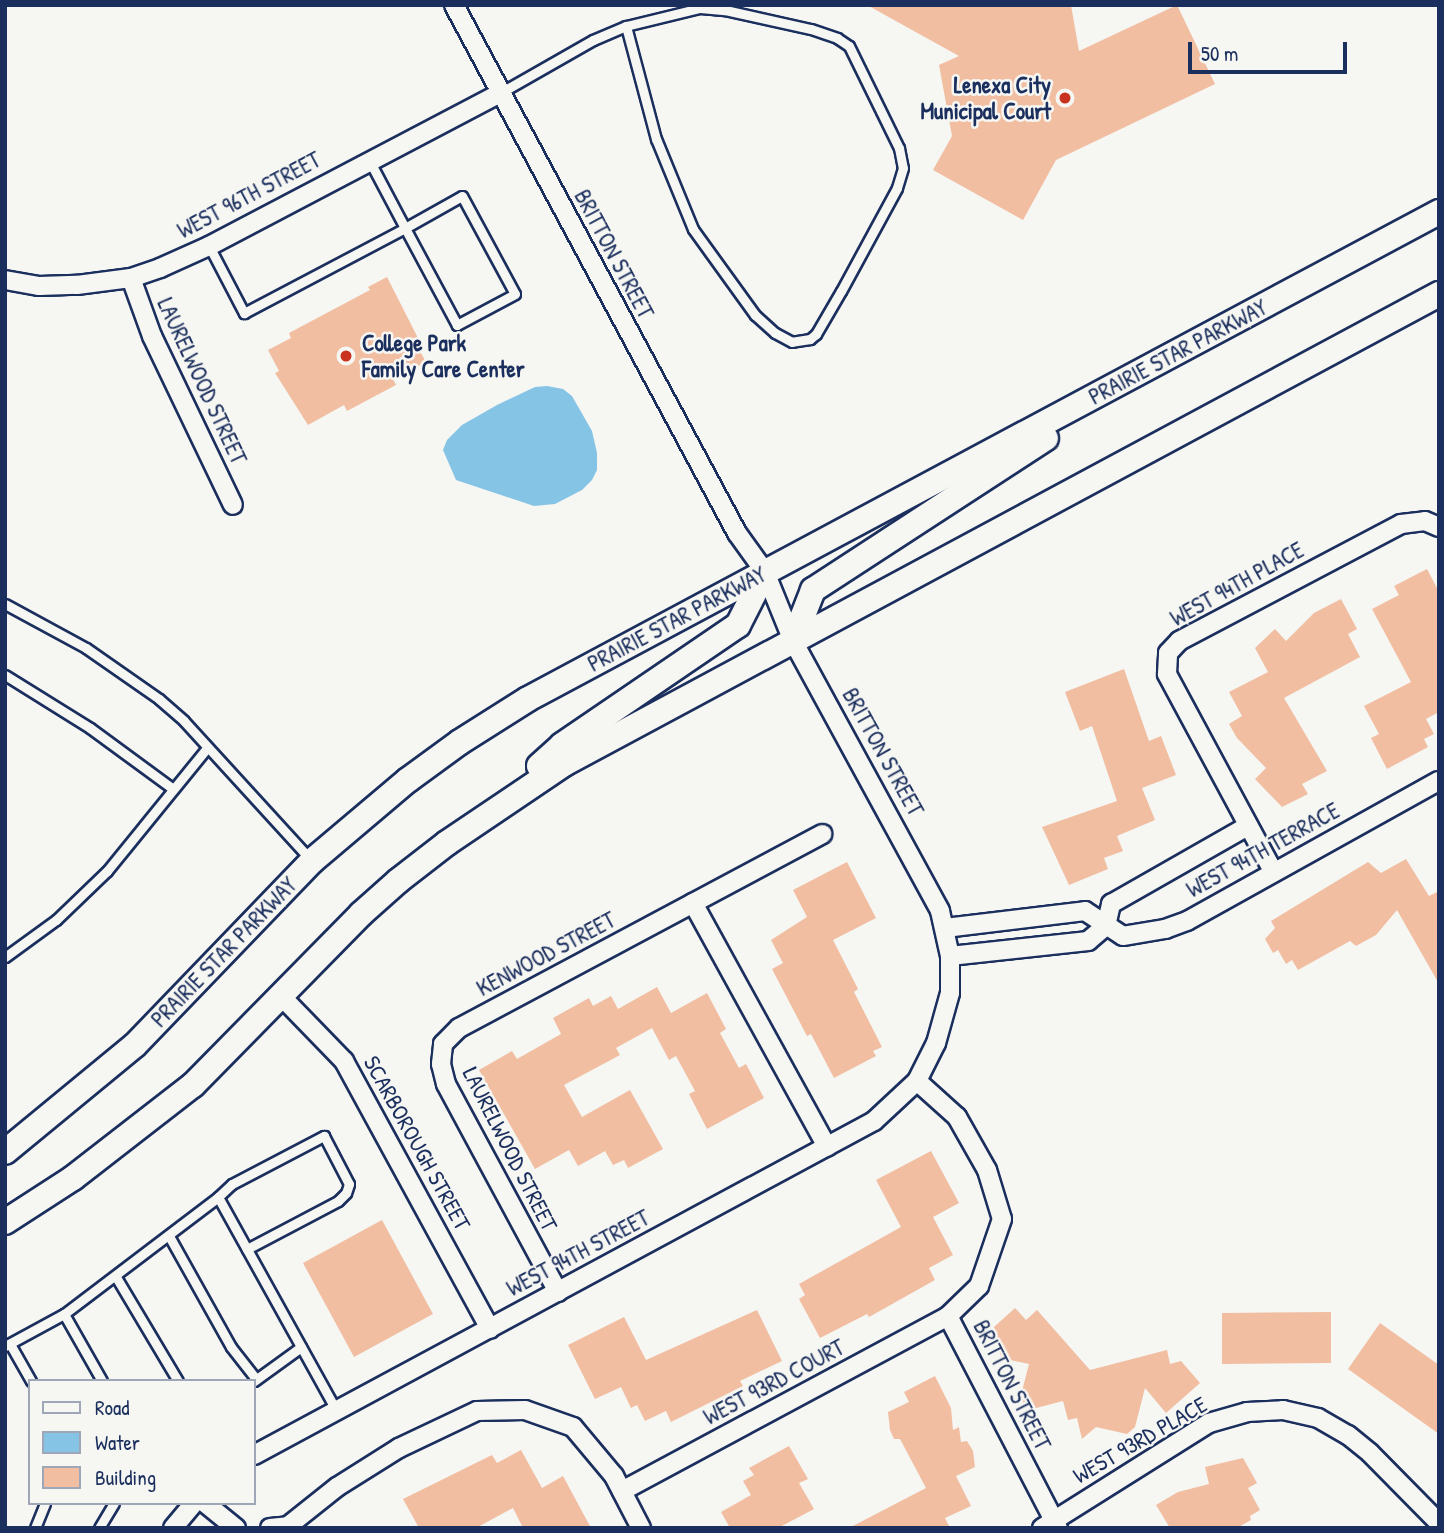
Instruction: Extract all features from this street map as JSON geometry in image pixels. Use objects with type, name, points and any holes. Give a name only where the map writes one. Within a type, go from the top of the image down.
[{"type":"main road","name":"PRAIRIE STAR PARKWAY","points":[[5,1152],[135,1045],[312,861],[408,780],[472,735],[528,699],[1439,212]]},
{"type":"main road","points":[[5,1222],[73,1178],[193,1085],[388,889],[462,833],[564,764],[1439,294]]},
{"type":"main road","points":[[793,642],[813,590],[1178,352]]},
{"type":"main road","points":[[462,833],[562,746],[738,625],[765,572]]},
{"type":"street","name":"BRITTON STREET","points":[[454,5],[737,533],[765,572],[793,642],[940,911],[950,956],[950,993],[944,1021],[917,1081],[957,1117],[988,1170],[1002,1219],[979,1286],[948,1316],[1051,1525]]},
{"type":"street","name":"WEST 96TH STREET","points":[[5,280],[39,286],[77,285],[131,278],[209,246],[500,93]]},
{"type":"street","name":"LAURELWOOD STREET","points":[[131,278],[152,336],[233,505]]},
{"type":"street","name":"WEST 94TH PLACE","points":[[1273,871],[1167,674],[1168,653],[1179,641],[1401,524],[1425,521],[1439,527]]},
{"type":"street","name":"WEST 94TH TERRACE","points":[[945,928],[1085,911],[1123,936],[1166,929],[1187,921],[1439,781]]},
{"type":"street","name":"WEST 94TH TERRACE","points":[[1106,926],[1111,904],[1248,826]]},
{"type":"street","name":"KENWOOD STREET","points":[[441,1063],[443,1044],[459,1028],[822,834]]},
{"type":"street","points":[[693,903],[827,1147]]},
{"type":"street","points":[[950,956],[1088,941],[1106,926]]},
{"type":"street","name":"SCARBOROUGH STREET","points":[[281,996],[344,1061],[490,1329]]},
{"type":"street","name":"LAURELWOOD STREET","points":[[441,1063],[446,1084],[558,1292]]},
{"type":"street","name":"WEST 94TH STREET","points":[[256,1454],[874,1121],[917,1081]]},
{"type":"street","name":"WEST 93RD COURT","points":[[622,1491],[948,1316]]},
{"type":"street","points":[[270,1528],[288,1526],[337,1487],[399,1448],[477,1411],[526,1410],[573,1427],[614,1476],[641,1528]]},
{"type":"street","name":"WEST 93RD PLACE","points":[[1051,1525],[1209,1423],[1247,1412],[1283,1410],[1318,1418],[1348,1435],[1370,1453],[1439,1523]]},
{"type":"street","points":[[173,1528],[192,1505]]},
{"type":"street","points":[[207,1505],[236,1528]]},
{"type":"lane","points":[[500,93],[593,40],[626,26],[700,7],[725,10],[837,38],[849,46],[899,148],[903,168],[897,188],[816,334],[802,342],[792,342],[775,333],[755,315],[692,229],[656,139],[626,26]]},
{"type":"lane","points":[[209,246],[244,313],[405,228],[462,196],[514,294],[457,325],[405,228],[369,160]]},
{"type":"lane","points":[[5,604],[128,675],[184,721],[312,861]]},
{"type":"lane","points":[[5,675],[90,728],[173,789]]},
{"type":"lane","points":[[5,957],[56,920],[107,872],[207,748]]},
{"type":"lane","points":[[30,1379],[8,1345],[64,1314],[116,1277],[232,1184],[324,1136],[349,1184],[346,1193],[338,1201],[247,1249]]},
{"type":"lane","points":[[218,1196],[336,1410]]},
{"type":"lane","points":[[169,1236],[231,1347],[254,1379]]},
{"type":"lane","points":[[116,1277],[177,1379]]},
{"type":"lane","points":[[64,1314],[101,1379]]},
{"type":"lane","points":[[256,1379],[301,1347]]},
{"type":"lane","points":[[35,1528],[44,1505]]},
{"type":"lane","points":[[99,1528],[113,1505]]},
{"type":"water","points":[[535,387],[563,389],[572,396],[592,431],[597,453],[597,470],[592,480],[582,490],[555,504],[534,506],[456,480],[443,450],[447,440],[462,425],[497,405]]},
{"type":"building","name":"Lenexa City Municipal Court","points":[[867,5],[1071,5],[1079,51],[1177,5],[1215,84],[1056,160],[1023,220],[933,170],[952,136],[939,65],[959,56]]},
{"type":"building","name":"College Park Family Care Center","points":[[387,277],[420,342],[416,344],[426,362],[393,379],[396,385],[347,411],[344,405],[308,425],[275,373],[279,371],[268,350],[291,338],[289,333],[370,290],[368,287]]},
{"type":"building","points":[[1427,569],[1439,592],[1439,712],[1426,719],[1434,734],[1424,739],[1428,747],[1387,769],[1371,738],[1379,734],[1364,706],[1411,682],[1372,609],[1399,595],[1394,586]]},
{"type":"building","points":[[1341,599],[1357,629],[1348,634],[1360,657],[1284,698],[1327,771],[1302,784],[1308,794],[1282,807],[1255,779],[1266,768],[1237,738],[1229,724],[1242,716],[1229,692],[1268,672],[1255,648],[1275,629],[1286,641],[1314,613]]},
{"type":"building","points":[[1124,669],[1149,741],[1161,736],[1176,775],[1142,788],[1155,820],[1117,836],[1123,851],[1104,858],[1108,869],[1069,885],[1042,827],[1117,801],[1092,726],[1080,731],[1065,692]]},
{"type":"building","points":[[1406,859],[1429,896],[1439,891],[1439,984],[1397,910],[1376,935],[1356,946],[1350,941],[1298,970],[1292,960],[1286,964],[1278,950],[1273,953],[1265,939],[1275,928],[1271,921],[1368,862],[1381,873]]},
{"type":"building","points":[[847,862],[876,918],[833,940],[858,989],[854,992],[882,1047],[873,1051],[876,1056],[834,1078],[811,1034],[807,1036],[772,969],[783,963],[771,940],[807,917],[793,890]]},
{"type":"building","points":[[657,987],[671,1013],[707,993],[726,1029],[720,1033],[739,1068],[746,1064],[764,1098],[707,1129],[689,1094],[695,1091],[676,1056],[669,1060],[652,1028],[616,1048],[620,1055],[564,1085],[582,1117],[630,1090],[663,1149],[628,1168],[624,1160],[613,1165],[605,1151],[578,1166],[569,1150],[535,1169],[479,1070],[512,1051],[517,1059],[561,1034],[553,1018],[589,998],[593,1006],[611,996],[618,1009]]},
{"type":"building","points":[[931,1151],[959,1203],[933,1217],[953,1255],[929,1268],[935,1280],[869,1317],[867,1314],[820,1338],[799,1299],[805,1295],[799,1284],[901,1227],[876,1180]]},
{"type":"building","points":[[382,1220],[433,1314],[354,1357],[303,1263]]},
{"type":"building","points":[[1015,1308],[1026,1320],[1037,1310],[1090,1370],[1167,1350],[1170,1364],[1181,1361],[1200,1383],[1166,1413],[1145,1388],[1135,1427],[1127,1434],[1096,1427],[1082,1439],[1077,1418],[1068,1420],[1063,1401],[1036,1408],[1031,1403],[1024,1405],[1021,1395],[1029,1364],[1001,1358],[994,1327]]},
{"type":"building","points":[[757,1310],[782,1361],[740,1381],[743,1386],[671,1422],[666,1411],[645,1421],[637,1405],[631,1408],[621,1387],[595,1399],[568,1345],[624,1317],[646,1360]]},
{"type":"building","points":[[1331,1312],[1331,1363],[1222,1364],[1222,1313]]},
{"type":"building","points":[[1380,1323],[1439,1365],[1439,1434],[1348,1369]]},
{"type":"building","points":[[935,1376],[951,1408],[953,1430],[959,1427],[961,1442],[967,1441],[973,1451],[975,1467],[956,1476],[971,1506],[945,1518],[950,1528],[849,1528],[926,1488],[900,1439],[894,1439],[888,1412],[909,1402],[904,1392]]},
{"type":"building","points":[[789,1446],[808,1479],[799,1483],[814,1509],[778,1528],[730,1528],[721,1512],[751,1495],[743,1481],[754,1475],[749,1468]]},
{"type":"building","points":[[521,1450],[542,1488],[563,1476],[591,1528],[523,1528],[513,1508],[476,1528],[419,1528],[403,1499],[492,1455],[497,1463]]},
{"type":"building","points":[[1243,1458],[1257,1483],[1248,1488],[1260,1510],[1250,1516],[1251,1520],[1237,1528],[1170,1528],[1156,1505],[1178,1492],[1209,1484],[1205,1467]]},
{"type":"place","name":"Lenexa City Municipal Court","points":[[1065,98]]},
{"type":"place","name":"College Park Family Care Center","points":[[346,356]]}]
